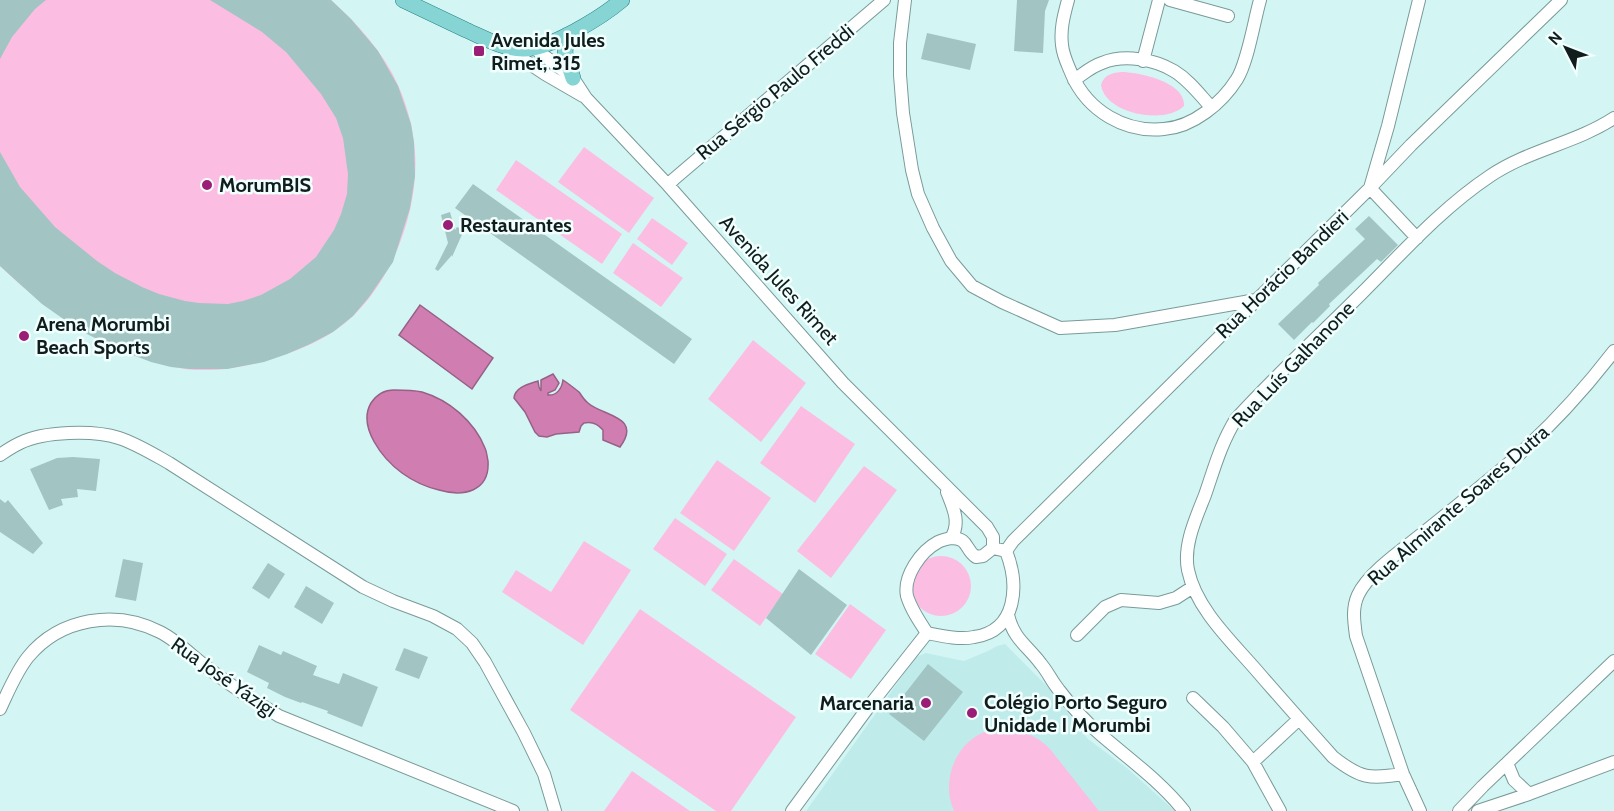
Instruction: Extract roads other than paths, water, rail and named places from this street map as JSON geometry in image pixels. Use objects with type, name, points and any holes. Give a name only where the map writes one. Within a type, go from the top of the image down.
[{"type":"main road","name":"Avenida Jules Rimet","points":[[403,0],[505,46]]},
{"type":"main road","points":[[505,46],[520,50],[534,48],[567,35],[607,13],[622,0]]},
{"type":"main road","points":[[567,35],[565,53],[573,78]]},
{"type":"street","name":"Rua Sérgio Paulo Freddi","points":[[668,185],[884,0]]},
{"type":"street","points":[[905,0],[900,43],[900,75],[912,170],[918,194],[933,228],[951,261],[972,286],[1060,328],[1115,325],[1256,300]]},
{"type":"street","points":[[1068,0],[1062,22],[1062,46],[1074,80],[1101,113],[1117,122],[1140,128],[1164,129],[1198,118],[1223,97],[1238,78],[1260,0]]},
{"type":"street","points":[[1143,61],[1159,0]]},
{"type":"street","points":[[1170,0],[1228,16]]},
{"type":"street","points":[[1417,237],[1370,188],[1419,0]]},
{"type":"street","name":"Rua Horácio Bandieri","points":[[1006,551],[1013,541],[1411,145],[1561,0]]},
{"type":"street","name":"Avenida Jules Rimet","points":[[505,46],[586,99]]},
{"type":"street","name":"Avenida Jules Rimet","points":[[534,48],[573,78],[586,99],[668,185],[843,383],[987,527],[993,537],[993,548]]},
{"type":"street","points":[[1074,80],[1102,62],[1134,59],[1156,63],[1174,71],[1211,107]]},
{"type":"street","name":"Rua Luís Galhanone","points":[[1403,774],[1380,777],[1364,776],[1349,770],[1333,757],[1227,637],[1201,603],[1188,570],[1187,556],[1190,538],[1219,453],[1236,420],[1417,237],[1470,189],[1504,167],[1576,137],[1614,118]]},
{"type":"street","name":"Rua Almirante Soares Dutra","points":[[1420,811],[1403,774],[1356,636],[1353,618],[1359,594],[1366,583],[1386,563],[1535,441],[1591,380],[1614,351]]},
{"type":"street","points":[[0,455],[21,442],[41,436],[95,432],[119,438],[169,463],[363,587],[433,616],[457,629],[472,643],[505,696],[544,774],[555,811]]},
{"type":"street","name":"Avenida Jules Rimet","points":[[945,485],[956,515],[954,533],[951,538]]},
{"type":"street","points":[[951,538],[959,538],[966,543],[971,554],[976,558],[983,556],[993,548],[1006,551],[1012,566],[1014,590],[1008,615],[998,628],[985,635],[972,638],[927,633],[915,615],[907,594],[910,574],[922,555],[939,541],[951,538]]},
{"type":"street","points":[[1077,635],[1105,607],[1121,600],[1159,603],[1176,598],[1193,587]]},
{"type":"street","points":[[1008,615],[1017,638],[1041,664],[1081,716],[1099,734],[1155,780],[1184,811]]},
{"type":"street","name":"Rua José Yázigi","points":[[0,709],[27,658],[43,642],[65,628],[91,620],[114,618],[137,622],[162,633],[247,697],[279,716],[513,811]]},
{"type":"street","points":[[792,811],[867,709],[927,633]]},
{"type":"street","points":[[1460,811],[1614,661]]},
{"type":"street","points":[[1193,698],[1223,727],[1253,762],[1280,811]]},
{"type":"street","points":[[1253,762],[1299,719]]},
{"type":"street","points":[[1478,811],[1614,762]]},
{"type":"street","points":[[1507,763],[1514,780],[1529,794]]},
{"type":"place","name":"Avenida Jules Rimet, 315","points":[[479,51]]},
{"type":"place","name":"MorumBIS","points":[[207,185]]},
{"type":"place","name":"Restaurantes","points":[[448,225]]},
{"type":"place","name":"Arena Morumbi Beach Sports","points":[[24,336]]},
{"type":"place","name":"Marcenaria","points":[[926,703]]},
{"type":"place","name":"Colégio Porto Seguro Unidade I Morumbi","points":[[972,713]]}]
